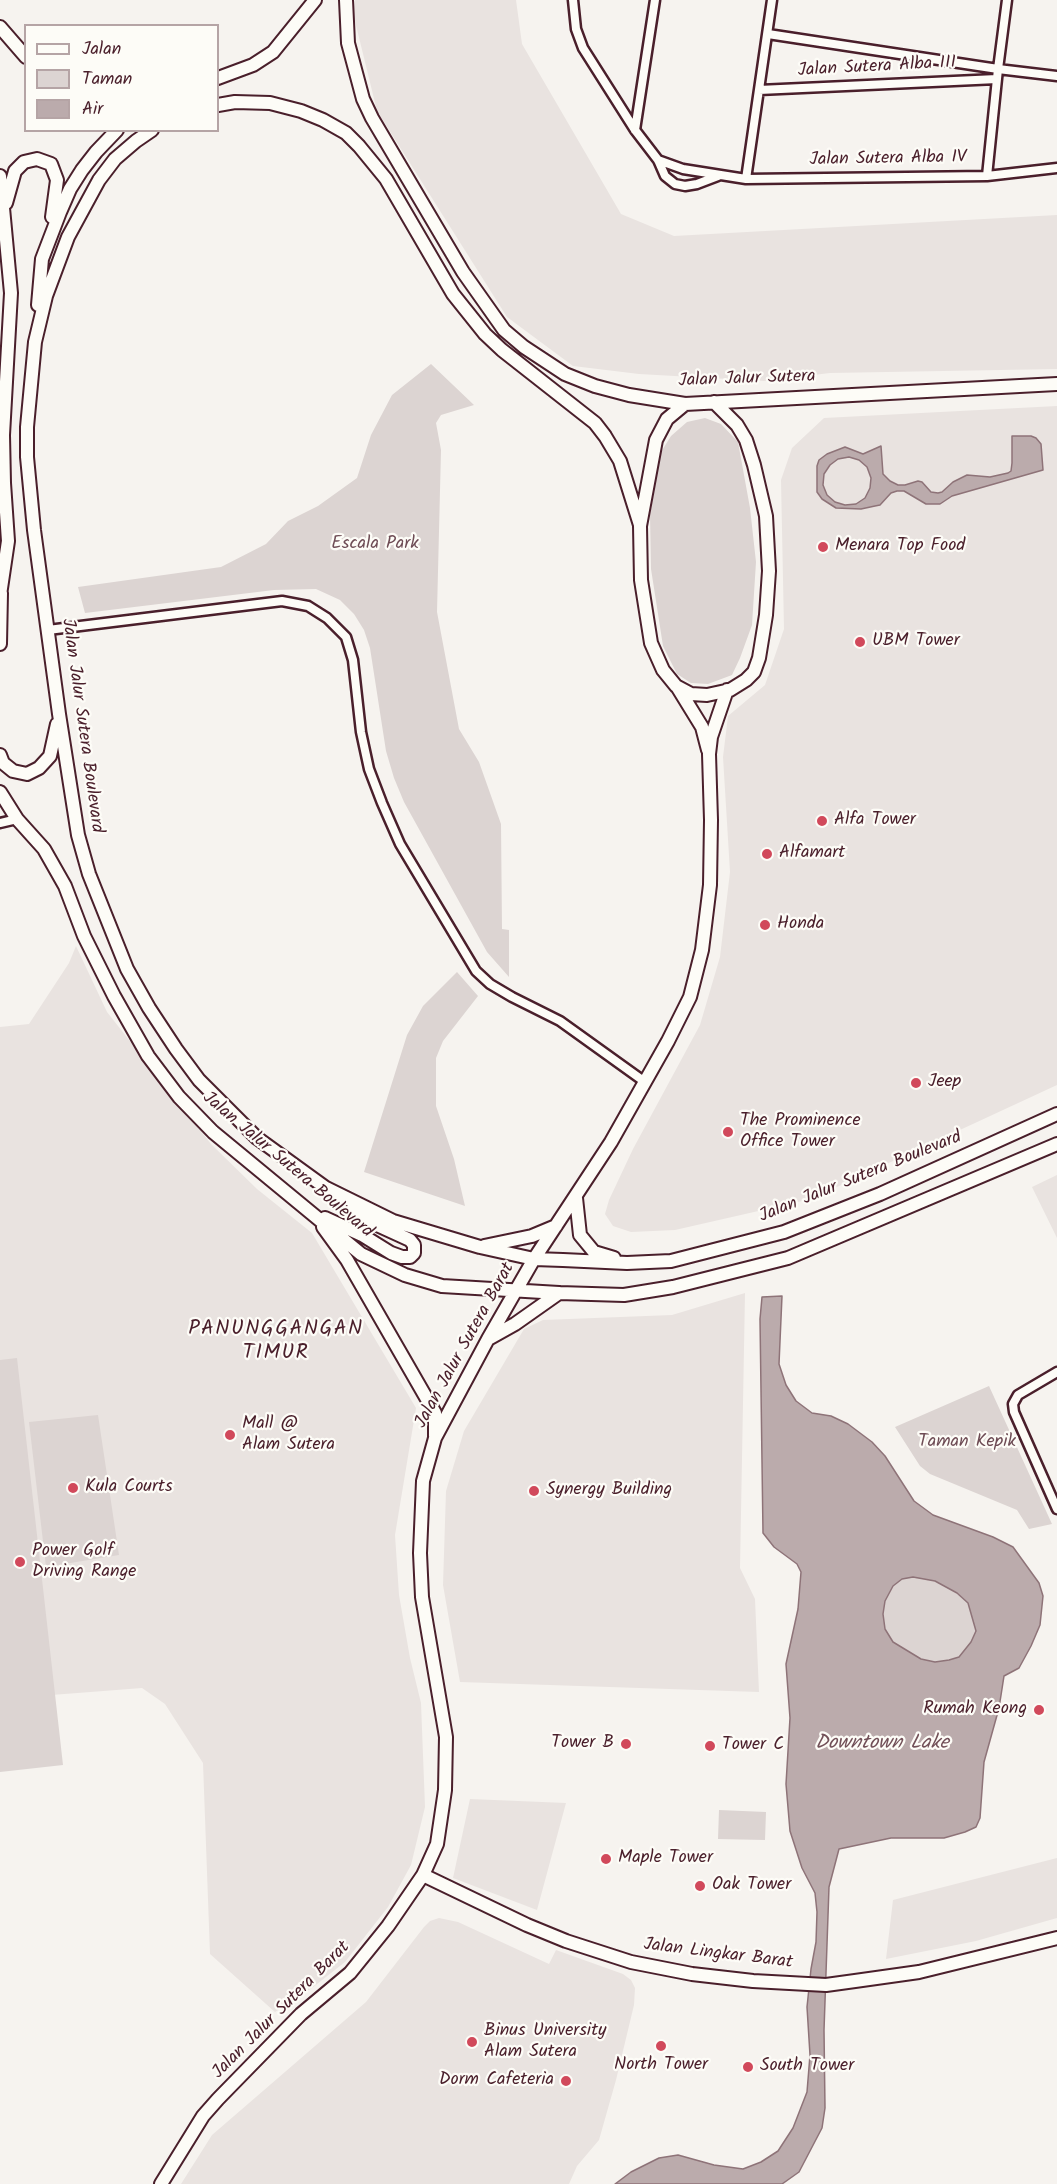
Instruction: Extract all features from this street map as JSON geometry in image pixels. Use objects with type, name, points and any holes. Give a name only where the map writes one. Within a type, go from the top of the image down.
[{"type":"main road","points":[[219,78],[253,65],[273,52],[315,0]]},
{"type":"main road","name":"Jalan Jalur Sutera","points":[[346,0],[345,21],[351,59],[359,88],[372,118],[463,272],[504,330],[551,366],[576,380],[635,397],[685,404],[1057,384]]},
{"type":"main road","points":[[0,27],[24,55]]},
{"type":"main road","points":[[219,105],[235,102],[270,103],[301,111],[346,133],[386,179],[453,294],[485,334],[595,423],[605,436],[620,461],[640,525]]},
{"type":"main road","points":[[42,259],[70,189],[96,152],[115,132]]},
{"type":"main road","name":"Jalan Jalur Sutera Boulevard","points":[[149,132],[115,159],[99,180],[68,237],[46,296],[35,342],[27,427],[27,457],[34,530],[78,835],[89,874],[119,951],[148,1008],[199,1080],[257,1138],[326,1188],[393,1221],[480,1247],[534,1259],[627,1263],[671,1261],[784,1232],[880,1194],[1057,1114]]},
{"type":"main road","points":[[6,234],[6,205],[15,171],[24,162],[37,159],[51,164],[57,180],[54,209],[42,259],[35,342]]},
{"type":"main road","points":[[0,176],[11,293],[3,435],[8,542],[0,594],[0,644]]},
{"type":"main road","points":[[676,686],[691,694],[707,695],[727,690],[746,680],[754,672],[759,658],[766,615],[770,571],[766,516],[754,465],[746,440],[732,417],[714,402]]},
{"type":"main road","points":[[640,525],[658,434],[667,419],[685,404]]},
{"type":"main road","name":"Jalan Jalur Sutera Barat","points":[[640,525],[641,580],[651,643],[663,670],[702,727],[709,754]]},
{"type":"main road","name":"Jalan Jalur Sutera Barat","points":[[162,2184],[203,2116],[218,2099],[301,2014],[350,1973],[388,1926],[423,1875],[437,1844],[444,1790],[446,1737],[422,1596],[420,1553],[423,1481],[435,1438],[488,1339],[534,1259],[611,1142],[690,997],[702,950],[710,885],[709,754],[711,737],[727,690]]},
{"type":"main road","points":[[0,754],[3,763],[13,771],[27,774],[39,768],[50,756],[59,714]]},
{"type":"main road","name":"Jalan Jalur Sutera Boulevard","points":[[0,792],[17,819],[44,849],[65,886],[84,936],[114,996],[148,1056],[179,1098],[213,1132],[361,1254],[405,1275],[442,1286],[624,1295],[718,1277],[788,1258],[1057,1144]]},
{"type":"main road","points":[[310,1211],[362,1235],[391,1253],[410,1257],[414,1253],[414,1245],[410,1240],[375,1224],[326,1188]]},
{"type":"main road","points":[[576,1198],[580,1235],[594,1252],[627,1263]]},
{"type":"main road","points":[[310,1211],[347,1260],[435,1413],[435,1438]]},
{"type":"main road","points":[[480,1247],[532,1236],[556,1226]]},
{"type":"main road","points":[[488,1339],[515,1324],[559,1293]]},
{"type":"main road","name":"Jalan Lingkar Barat","points":[[423,1875],[526,1925],[566,1941],[631,1962],[702,1975],[826,1985],[919,1972],[1057,1938]]},
{"type":"street","name":"Jalan Sutera Alba IV","points":[[573,0],[576,29],[583,48],[635,130],[658,160],[665,176],[679,186],[697,184],[718,176]]},
{"type":"street","points":[[635,130],[655,0]]},
{"type":"street","points":[[746,179],[772,0]]},
{"type":"street","name":"Jalan Sutera Alba IV","points":[[658,160],[673,166],[718,176],[746,179],[987,176],[996,79],[1007,0]]},
{"type":"street","name":"Jalan Sutera Alba III","points":[[768,34],[1057,76]]},
{"type":"street","name":"Jalan Sutera Alba III","points":[[759,90],[996,79]]},
{"type":"street","points":[[987,176],[1057,168]]},
{"type":"street","points":[[48,630],[282,601],[308,606],[327,618],[346,637],[353,660],[361,732],[369,769],[382,803],[400,844],[476,971],[490,984],[560,1021],[645,1082]]},
{"type":"street","points":[[0,823],[17,819]]},
{"type":"street","points":[[1057,1372],[1018,1395],[1013,1404],[1014,1412],[1057,1509]]},
{"type":"shaded area","points":[[355,0],[516,0],[522,44],[621,214],[674,236],[1057,215],[1057,369],[830,373],[764,381],[639,374],[573,366],[507,317],[377,111],[353,13]]},
{"type":"shaded area","points":[[1057,406],[1057,1085],[811,1199],[675,1230],[631,1232],[613,1226],[605,1214],[609,1200],[633,1149],[700,1025],[720,957],[730,872],[723,757],[728,716],[765,685],[784,629],[781,480],[792,448],[824,418]]},
{"type":"shaded area","points":[[76,946],[107,1012],[211,1144],[257,1189],[312,1233],[416,1408],[395,1535],[399,1595],[421,1703],[425,1807],[411,1865],[388,1907],[345,1962],[312,1988],[275,2012],[210,1954],[203,1763],[165,1704],[142,1688],[0,1699],[0,1027],[29,1024],[69,963]]},
{"type":"shaded area","points":[[1057,1175],[1057,1238],[1032,1187]]},
{"type":"shaded area","points":[[745,1293],[740,1568],[755,1599],[759,1692],[460,1682],[443,1585],[446,1491],[464,1431],[524,1329],[543,1320],[672,1315]]},
{"type":"shaded area","points":[[470,1799],[566,1803],[537,1910],[453,1878]]},
{"type":"shaded area","points":[[1057,1858],[1057,1918],[976,1941],[886,1959],[893,1900]]},
{"type":"shaded area","name":"Binus University Alam Sutera","points":[[439,1918],[458,1922],[549,1964],[556,1950],[623,1974],[631,1980],[635,1988],[634,2005],[599,2140],[577,2166],[569,2184],[181,2184],[212,2135],[366,2002],[424,1927],[430,1921]]},
{"type":"green space","name":"Escala Park","points":[[431,364],[474,405],[441,415],[436,423],[441,450],[437,612],[459,729],[479,762],[501,824],[502,929],[509,930],[509,977],[487,952],[404,802],[386,751],[370,648],[364,630],[354,614],[340,600],[316,589],[274,590],[85,613],[78,587],[221,567],[266,544],[288,521],[318,506],[357,478],[371,435],[392,395]]},
{"type":"green space","points":[[705,418],[721,424],[738,442],[750,508],[756,562],[752,625],[740,658],[732,675],[708,684],[691,683],[677,674],[663,646],[651,569],[650,515],[661,452],[671,436],[687,422]]},
{"type":"green space","points":[[457,972],[478,996],[443,1041],[436,1058],[436,1106],[454,1159],[465,1206],[364,1172],[407,1035],[423,1006]]},
{"type":"green space","name":"Power Golf Driving Range","points":[[17,1358],[63,1765],[0,1772],[0,1360]]},
{"type":"green space","name":"Taman Kepik","points":[[989,1386],[1052,1524],[1029,1529],[1017,1510],[930,1474],[920,1466],[895,1427]]},
{"type":"green space","name":"Kula Courts","points":[[98,1415],[119,1555],[46,1567],[29,1422]]},
{"type":"green space","points":[[913,1577],[935,1581],[957,1593],[968,1603],[976,1631],[971,1642],[959,1657],[935,1662],[921,1659],[893,1642],[885,1629],[883,1614],[885,1601],[893,1586],[902,1579]]},
{"type":"green space","points":[[719,1810],[766,1812],[765,1840],[718,1839]]},
{"type":"water","points":[[1012,436],[1031,436],[1041,444],[1043,470],[952,496],[940,504],[926,504],[904,491],[897,491],[891,493],[880,505],[861,509],[836,508],[822,499],[817,492],[819,460],[845,447],[863,454],[881,446],[883,474],[890,481],[898,485],[922,482],[931,492],[938,493],[967,475],[990,477],[1008,473],[1011,471]],"holes":[[[849,457],[859,460],[867,467],[871,478],[870,488],[865,498],[856,504],[845,505],[835,502],[827,495],[823,485],[824,474],[838,459]]]},
{"type":"water","name":"Downtown Lake","points":[[782,1296],[779,1364],[786,1385],[796,1401],[812,1413],[831,1416],[848,1424],[872,1442],[885,1456],[914,1501],[933,1515],[993,1537],[1013,1547],[1039,1583],[1043,1596],[1040,1625],[1019,1668],[1004,1676],[999,1708],[984,1762],[980,1818],[976,1827],[944,1838],[891,1838],[839,1849],[829,1887],[824,2030],[825,2108],[822,2128],[799,2172],[782,2184],[615,2184],[631,2172],[659,2158],[678,2155],[714,2165],[743,2169],[761,2162],[778,2151],[793,2128],[807,2092],[810,2055],[807,2007],[816,1942],[817,1912],[815,1893],[802,1868],[790,1831],[786,1784],[790,1718],[786,1664],[798,1609],[801,1572],[797,1564],[774,1547],[763,1533],[760,1319],[762,1297]],"holes":[[[913,1577],[935,1581],[957,1593],[968,1603],[976,1631],[971,1642],[959,1657],[935,1662],[921,1659],[893,1642],[885,1629],[883,1614],[885,1601],[893,1586],[902,1579]]]},
{"type":"place","name":"Menara Top Food","points":[[823,547]]},
{"type":"place","name":"UBM Tower","points":[[860,642]]},
{"type":"place","name":"Alfa Tower","points":[[822,821]]},
{"type":"place","name":"Alfamart","points":[[767,854]]},
{"type":"place","name":"Honda","points":[[765,925]]},
{"type":"place","name":"Jeep","points":[[916,1083]]},
{"type":"place","name":"The Prominence Office Tower","points":[[728,1132]]},
{"type":"place","name":"Mall @ Alam Sutera","points":[[230,1435]]},
{"type":"place","name":"Kula Courts","points":[[73,1488]]},
{"type":"place","name":"Synergy Building","points":[[534,1491]]},
{"type":"place","name":"Power Golf Driving Range","points":[[20,1562]]},
{"type":"place","name":"Rumah Keong","points":[[1039,1710]]},
{"type":"place","name":"Tower B","points":[[626,1744]]},
{"type":"place","name":"Tower C","points":[[710,1746]]},
{"type":"place","name":"Maple Tower","points":[[606,1859]]},
{"type":"place","name":"Oak Tower","points":[[700,1886]]},
{"type":"place","name":"Binus University Alam Sutera","points":[[472,2042]]},
{"type":"place","name":"North Tower","points":[[661,2046]]},
{"type":"place","name":"South Tower","points":[[748,2067]]},
{"type":"place","name":"Dorm Cafeteria","points":[[566,2081]]},
{"type":"district","name":"PANUNGGANGAN TIMUR","points":[[276,1342]]}]
